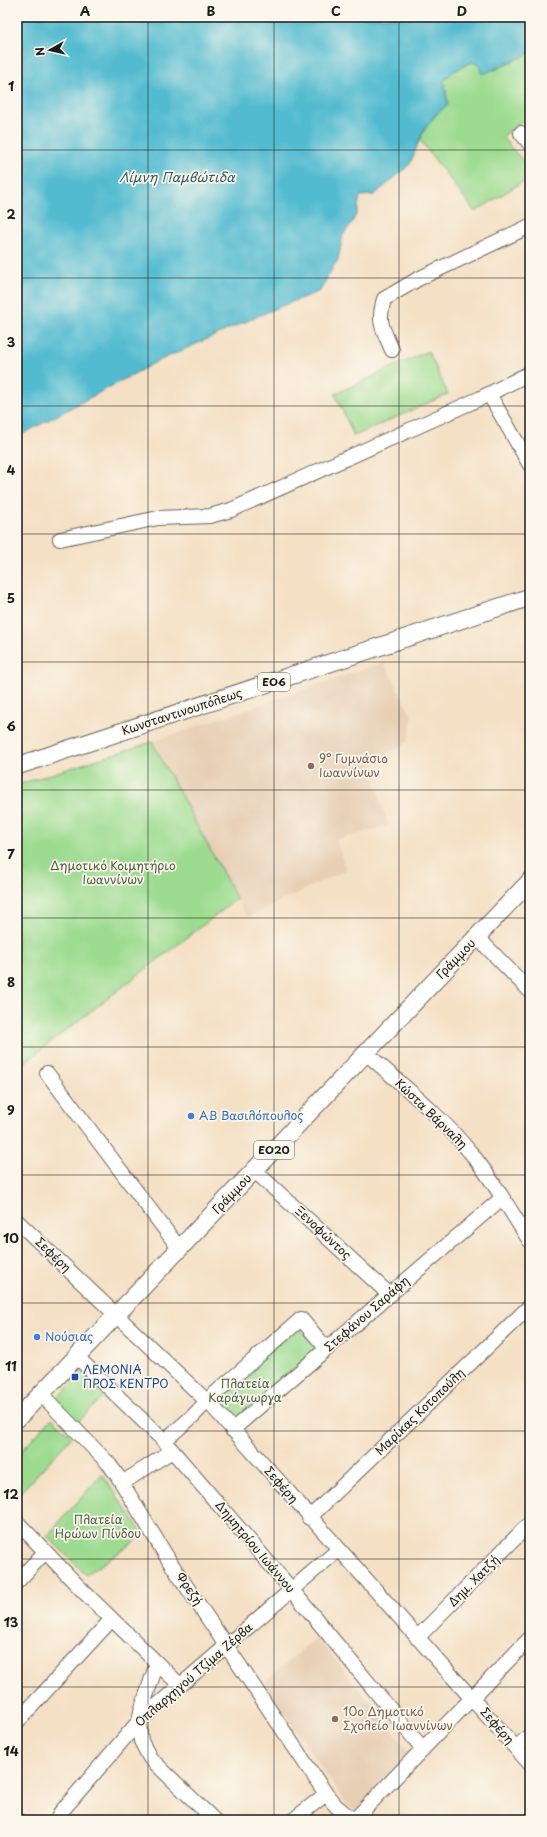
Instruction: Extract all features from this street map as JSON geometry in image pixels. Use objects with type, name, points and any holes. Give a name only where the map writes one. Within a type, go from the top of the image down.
[{"type":"main road","name":"Κωνσταντινουπόλεως","points":[[17,766],[530,598]]},
{"type":"main road","name":"Γράμμου","points":[[17,1419],[530,881]]},
{"type":"street","points":[[521,133],[530,144]]},
{"type":"street","points":[[392,350],[381,324],[380,314],[384,299],[418,279],[530,226]]},
{"type":"street","points":[[60,540],[158,518],[210,516],[231,510],[489,394],[530,374]]},
{"type":"street","points":[[489,394],[530,465]]},
{"type":"street","points":[[477,937],[530,990]]},
{"type":"street","name":"Κώστα Βάρναλη","points":[[366,1053],[455,1135],[480,1164],[530,1241]]},
{"type":"street","points":[[47,1073],[179,1248]]},
{"type":"street","name":"Ξενοφώντος","points":[[255,1171],[390,1295]]},
{"type":"street","name":"Στεφάνου Σαράφη","points":[[232,1430],[502,1198]]},
{"type":"street","name":"Σεφέρη","points":[[17,1221],[207,1401],[309,1518],[530,1764]]},
{"type":"street","name":"Μαρίκας Κοτοπούλη","points":[[309,1518],[530,1306]]},
{"type":"street","points":[[122,1483],[168,1446],[207,1401],[301,1320],[327,1349]]},
{"type":"street","name":"Δημητρίου Ιωάννου","points":[[76,1356],[168,1446],[292,1590],[423,1749]]},
{"type":"street","name":"Φρεζή","points":[[41,1394],[109,1464],[154,1537],[326,1794],[336,1806],[353,1820]]},
{"type":"street","points":[[17,1522],[45,1552],[180,1685]]},
{"type":"street","name":"Δημ. Χατζή","points":[[417,1638],[530,1524]]},
{"type":"street","name":"Οπλαρχηγού Τζίμα Ζέρβα","points":[[59,1816],[140,1720],[338,1550]]},
{"type":"street","points":[[17,1582],[45,1552]]},
{"type":"street","points":[[17,1722],[112,1619]]},
{"type":"street","points":[[353,1820],[530,1638]]},
{"type":"street","points":[[157,1663],[145,1697],[140,1720],[141,1741],[150,1758],[214,1820]]},
{"type":"street","points":[[516,1748],[530,1735]]},
{"type":"street","points":[[293,1820],[326,1794]]},
{"type":"shaded area","points":[[384,662],[412,717],[408,741],[370,766],[388,825],[336,840],[346,870],[247,917],[152,742]]},
{"type":"shaded area","name":"10ο Δημοτικό Σχολείο Ιωαννίνων","points":[[317,1637],[411,1754],[356,1811],[349,1807],[263,1683]]},
{"type":"green space","points":[[530,53],[530,116],[502,137],[530,169],[530,177],[475,212],[420,140],[431,120],[448,104],[444,81],[454,71],[472,62],[495,70]]},
{"type":"green space","points":[[428,351],[448,394],[354,436],[335,394]]},
{"type":"green space","name":"Δημοτικό Κοιμητήριο Ιωαννίνων","points":[[152,742],[237,899],[17,1068],[17,785]]},
{"type":"green space","name":"Πλατεία Καράγιωργα","points":[[298,1326],[317,1349],[236,1418],[217,1395]]},
{"type":"green space","points":[[83,1372],[106,1394],[77,1423],[55,1401]]},
{"type":"green space","points":[[52,1418],[72,1437],[17,1496],[17,1456]]},
{"type":"green space","name":"Πλατεία Ηρώων Πίνδου","points":[[102,1474],[144,1535],[86,1575],[47,1536]]},
{"type":"water","name":"Λίμνη Παμβώτιδα","points":[[17,17],[530,17],[530,53],[486,73],[481,73],[479,64],[472,62],[454,71],[444,80],[448,104],[436,114],[424,129],[410,164],[374,195],[360,196],[357,213],[343,235],[338,260],[320,291],[274,309],[156,362],[17,437]]},
{"type":"place","name":"9° Γυμνάσιο Ιωαννίνων","points":[[311,766]]},
{"type":"place","name":"ΑΒ Βασιλόπουλος","points":[[191,1116]]},
{"type":"place","name":"Νούσιας","points":[[37,1337]]},
{"type":"place","name":"ΛΕΜΟΝΙΑ ΠΡΟΣ ΚΕΝΤΡΟ","points":[[75,1377]]},
{"type":"place","name":"10ο Δημοτικό Σχολείο Ιωαννίνων","points":[[335,1719]]}]
